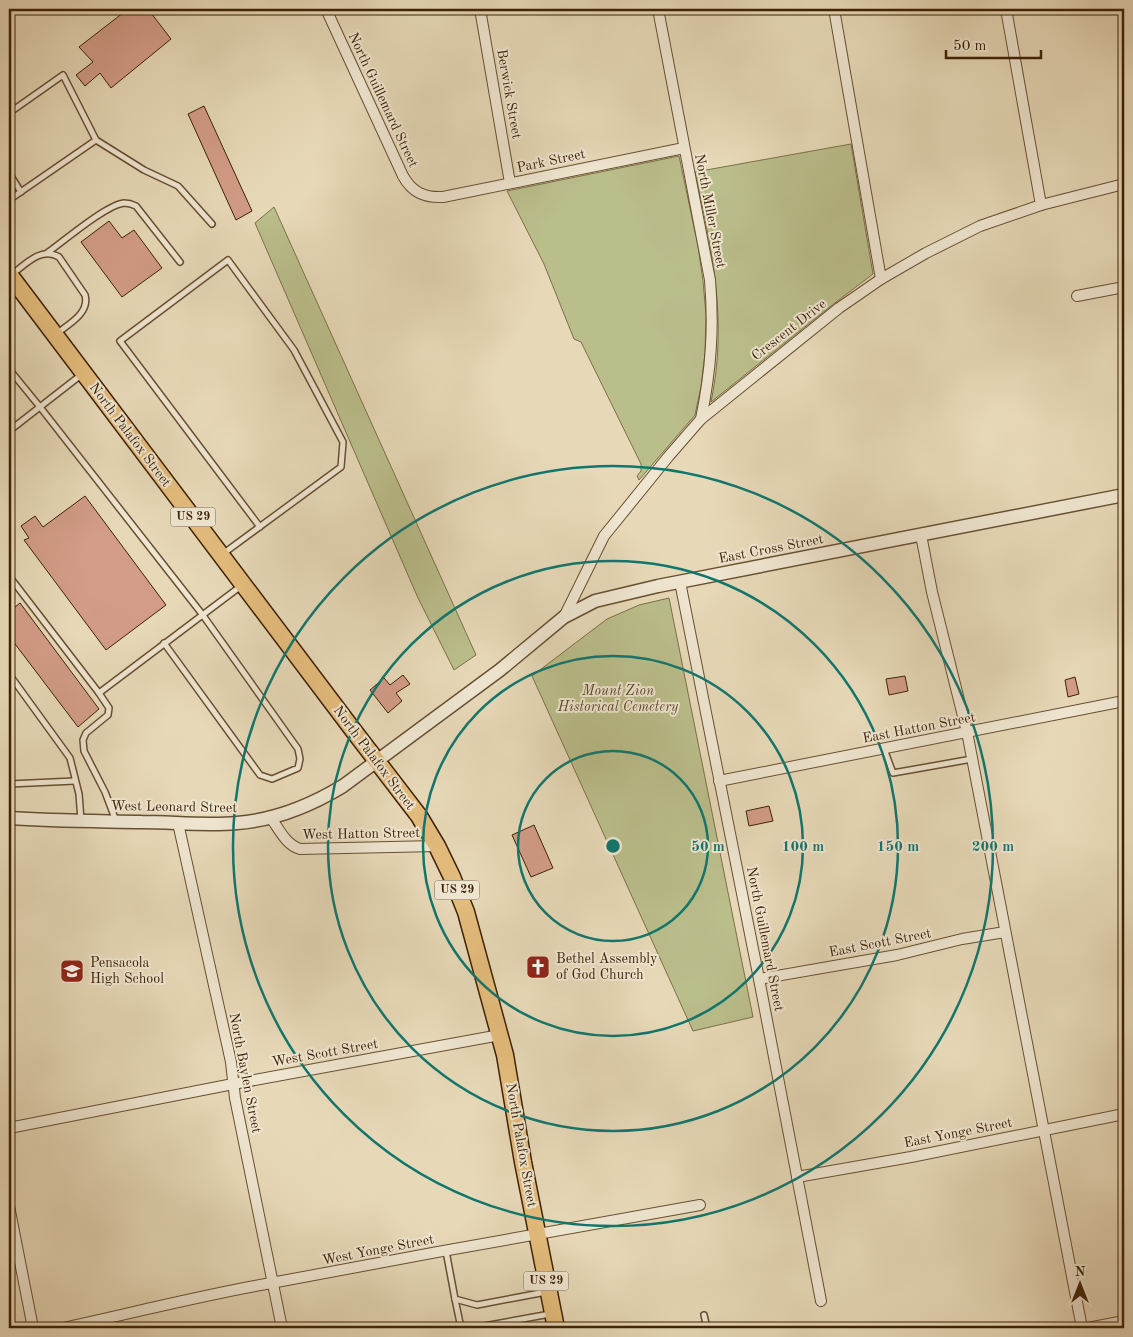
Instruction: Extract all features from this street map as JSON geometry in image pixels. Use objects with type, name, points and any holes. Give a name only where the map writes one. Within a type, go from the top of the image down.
[{"type":"main road","name":"North Palafox Street","points":[[9,275],[419,816],[437,846],[466,912],[505,1055],[554,1321]]},
{"type":"street","name":"Berwick Street","points":[[480,9],[510,183]]},
{"type":"street","name":"North Miller Street","points":[[658,9],[710,280],[712,354],[701,419]]},
{"type":"street","points":[[834,9],[881,279]]},
{"type":"street","points":[[1006,9],[1041,205]]},
{"type":"street","name":"North Guillemard Street","points":[[330,10],[407,184],[423,195]]},
{"type":"street","name":"Park Street","points":[[423,195],[432,198],[443,197],[684,148]]},
{"type":"street","name":"Crescent Drive","points":[[564,617],[604,536],[668,456],[701,419],[823,320],[881,279],[926,253],[980,226],[1041,205],[1124,184]]},
{"type":"street","points":[[1077,296],[1124,287]]},
{"type":"street","name":"East Cross Street","points":[[455,703],[507,665],[564,617],[595,601],[680,582],[1124,496]]},
{"type":"street","points":[[921,535],[934,601],[967,732],[1082,1328]]},
{"type":"street","name":"North Guillemard Street","points":[[680,582],[821,1301]]},
{"type":"street","name":"East Hatton Street","points":[[719,780],[884,749],[1124,700]]},
{"type":"street","name":"West Leonard Street","points":[[9,818],[234,824],[271,818],[292,812],[321,799],[343,786],[455,703]]},
{"type":"street","name":"West Hatton Street","points":[[271,818],[289,844],[300,850],[437,846]]},
{"type":"street","name":"North Baylen Street","points":[[178,823],[231,1062],[233,1084],[282,1328]]},
{"type":"street","name":"East Scott Street","points":[[759,980],[897,956],[962,940],[1005,932]]},
{"type":"street","name":"West Scott Street","points":[[9,1128],[233,1084],[500,1035]]},
{"type":"street","name":"East Yonge Street","points":[[797,1177],[1124,1114]]},
{"type":"street","name":"West Yonge Street","points":[[63,1328],[273,1283],[700,1205]]},
{"type":"street","points":[[9,1206],[32,1328]]},
{"type":"street","points":[[1088,1328],[1124,1321]]},
{"type":"lane","points":[[9,113],[63,75],[96,140],[144,170],[178,186],[212,224]]},
{"type":"lane","points":[[9,200],[96,140]]},
{"type":"lane","points":[[9,173],[21,192]]},
{"type":"lane","points":[[48,253],[105,212],[124,203],[136,206],[180,262]]},
{"type":"lane","points":[[9,275],[40,254],[48,253],[59,257],[85,295],[87,301],[83,312],[55,335]]},
{"type":"lane","points":[[222,555],[341,467],[343,442],[294,350],[228,260],[120,341],[260,526]]},
{"type":"lane","points":[[9,369],[202,614],[298,749],[300,759],[298,768],[272,779],[260,775],[164,643]]},
{"type":"lane","points":[[9,432],[84,373]]},
{"type":"lane","points":[[9,576],[109,708],[108,715],[86,733],[83,740],[84,751],[105,792],[116,821]]},
{"type":"lane","points":[[99,693],[244,584]]},
{"type":"lane","points":[[9,674],[70,758],[78,794],[81,821]]},
{"type":"lane","points":[[884,749],[893,773],[972,759]]},
{"type":"lane","points":[[9,784],[75,780]]},
{"type":"lane","points":[[446,1250],[461,1328]]},
{"type":"lane","points":[[455,1299],[477,1305],[548,1291]]},
{"type":"lane","points":[[704,1316],[707,1328]]},
{"type":"lane","points":[[473,1328],[554,1321]]},
{"type":"green space","points":[[851,144],[873,274],[711,402],[716,372],[718,314],[712,258],[695,172]]},
{"type":"green space","points":[[679,156],[698,246],[703,281],[706,315],[705,353],[701,387],[695,415],[639,480],[637,476],[641,471],[641,464],[581,342],[574,339],[544,264],[507,191]]},
{"type":"green space","points":[[274,207],[476,655],[454,670],[418,598],[255,223]]},
{"type":"green space","name":"Mount Zion Historical Cemetery","points":[[669,598],[753,1017],[693,1031],[532,676],[607,619],[639,605]]},
{"type":"building","points":[[128,9],[148,9],[171,39],[111,88],[100,73],[85,86],[76,75],[93,62],[79,47]]},
{"type":"building","points":[[204,106],[252,211],[236,220],[188,114]]},
{"type":"building","points":[[109,221],[122,238],[134,230],[162,268],[122,297],[81,242]]},
{"type":"building","points":[[85,496],[166,605],[106,650],[24,540],[29,538],[21,526],[35,516],[43,527]]},
{"type":"building","points":[[20,603],[99,709],[78,727],[9,636],[9,612]]},
{"type":"building","points":[[403,675],[410,684],[396,693],[402,701],[388,713],[370,690],[384,678],[390,685]]},
{"type":"building","points":[[905,676],[908,691],[889,695],[886,679]]},
{"type":"building","points":[[1075,677],[1079,694],[1068,697],[1065,680]]},
{"type":"building","points":[[769,806],[773,821],[749,826],[746,811]]},
{"type":"building","points":[[534,825],[553,868],[531,877],[512,835]]},
{"type":"place","name":"Bethel Assembly of God Church","points":[[538,967]]},
{"type":"place","name":"Pensacola High School","points":[[72,971]]}]
